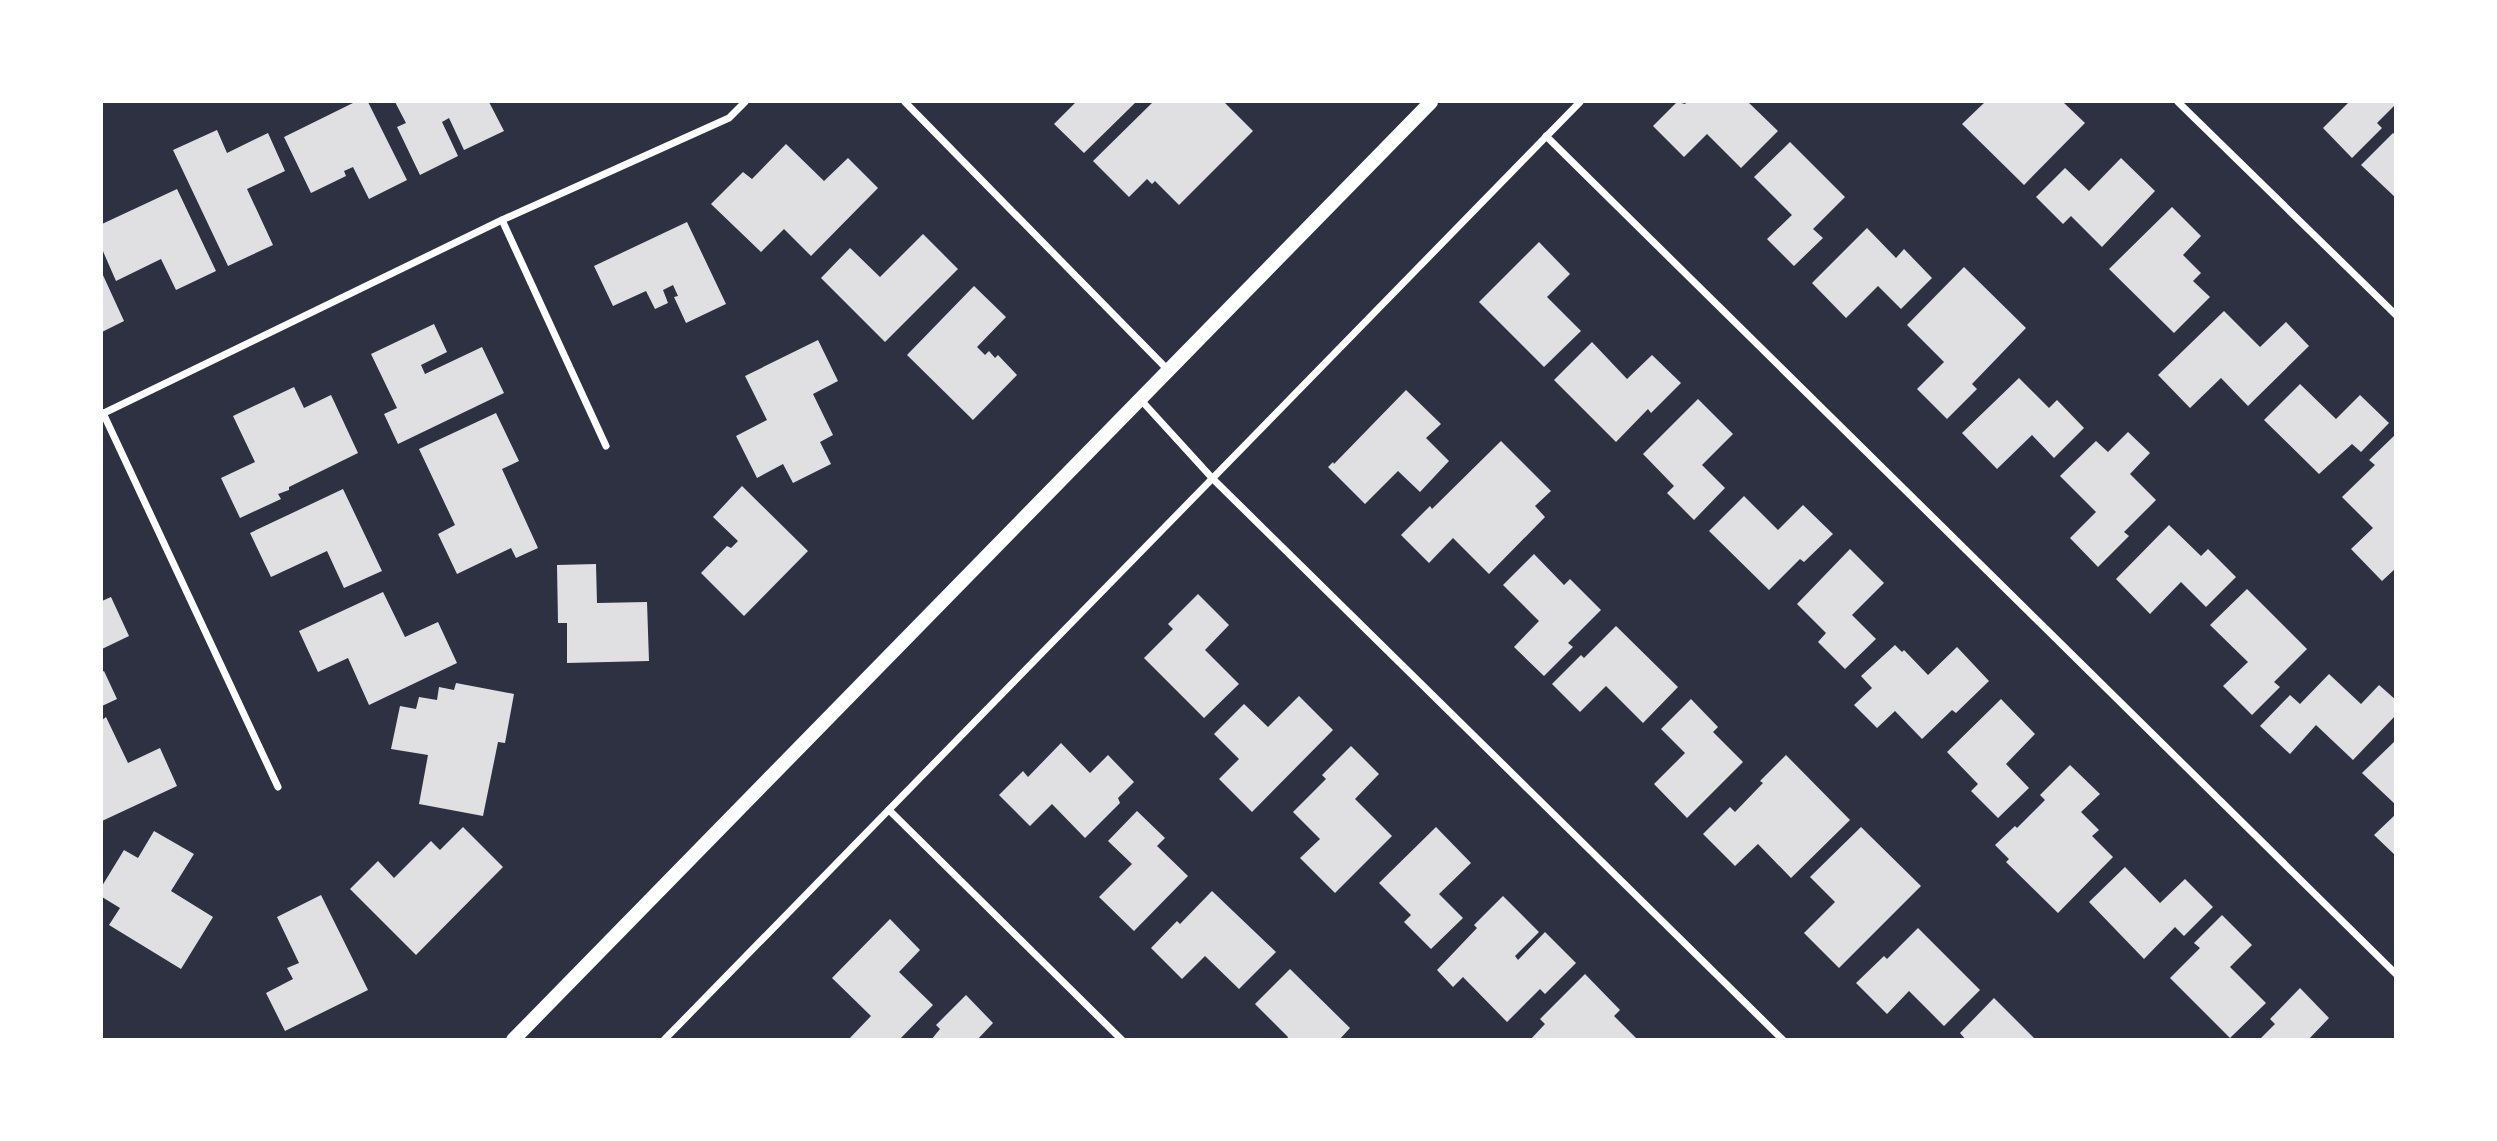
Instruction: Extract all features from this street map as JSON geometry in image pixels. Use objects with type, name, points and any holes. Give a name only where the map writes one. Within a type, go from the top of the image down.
[{"type":"main road","points":[[513,1040],[1431,102]]},
{"type":"street","points":[[278,787],[102,413],[502,220],[729,118],[745,102]]},
{"type":"street","points":[[905,102],[1168,370]]},
{"type":"street","points":[[664,1040],[1580,102]]},
{"type":"street","points":[[2178,102],[2396,315]]},
{"type":"street","points":[[1546,136],[2396,974]]},
{"type":"street","points":[[502,220],[606,446]]},
{"type":"street","points":[[1140,399],[1213,479],[1783,1040]]},
{"type":"street","points":[[889,810],[1122,1040]]},
{"type":"building","points":[[355,102],[368,102],[407,180],[369,199],[353,167],[344,171],[346,176],[311,193],[284,137]]},
{"type":"building","points":[[395,102],[489,102],[504,131],[464,150],[449,118],[442,122],[458,156],[420,175],[397,127],[406,123]]},
{"type":"building","points":[[1076,102],[1136,102],[1084,153],[1054,124]]},
{"type":"building","points":[[1153,102],[1224,102],[1253,131],[1179,205],[1155,181],[1152,184],[1147,179],[1129,197],[1093,161]]},
{"type":"building","points":[[1677,102],[1748,102],[1778,131],[1741,168],[1707,134],[1684,157],[1653,126]]},
{"type":"building","points":[[1985,102],[2063,102],[2085,123],[2024,185],[1962,124]]},
{"type":"building","points":[[2349,102],[2396,102],[2377,123],[2382,128],[2352,158],[2323,128]]},
{"type":"building","points":[[217,130],[227,153],[268,133],[285,171],[247,189],[273,245],[228,266],[173,150]]},
{"type":"building","points":[[2393,133],[2396,135],[2396,198],[2361,165]]},
{"type":"building","points":[[1790,142],[1845,197],[1813,229],[1823,238],[1794,266],[1767,239],[1792,215],[1754,177]]},
{"type":"building","points":[[786,144],[824,181],[848,158],[878,188],[811,256],[784,229],[761,252],[711,204],[743,172],[752,179]]},
{"type":"building","points":[[2121,158],[2155,191],[2102,247],[2071,216],[2063,224],[2036,197],[2065,168],[2089,191]]},
{"type":"building","points":[[177,189],[216,271],[176,290],[161,259],[116,281],[102,249],[102,224]]},
{"type":"building","points":[[2172,207],[2201,236],[2183,255],[2201,273],[2193,281],[2210,297],[2174,333],[2109,269]]},
{"type":"building","points":[[687,222],[726,304],[686,323],[674,297],[678,296],[673,285],[663,290],[668,303],[655,309],[646,291],[613,306],[594,266]]},
{"type":"building","points":[[1867,228],[1896,258],[1904,249],[1932,278],[1901,309],[1878,286],[1846,318],[1812,283]]},
{"type":"building","points":[[923,234],[958,269],[885,342],[821,278],[850,248],[880,277]]},
{"type":"building","points":[[1539,242],[1570,274],[1547,297],[1581,331],[1544,367],[1479,302]]},
{"type":"building","points":[[1964,267],[2026,328],[1972,384],[1977,389],[1947,419],[1917,389],[1944,362],[1907,325]]},
{"type":"building","points":[[102,273],[124,321],[102,332]]},
{"type":"building","points":[[974,286],[1006,317],[977,347],[985,355],[989,351],[995,358],[998,355],[1017,375],[973,420],[907,355]]},
{"type":"building","points":[[2224,311],[2260,347],[2286,322],[2309,346],[2248,406],[2221,378],[2190,408],[2158,375]]},
{"type":"building","points":[[434,324],[447,352],[421,365],[425,374],[482,347],[504,393],[398,444],[384,414],[397,408],[371,354]]},
{"type":"building","points":[[818,340],[838,381],[813,394],[833,435],[820,442],[831,464],[793,483],[783,464],[757,478],[736,436],[767,420],[745,376]]},
{"type":"building","points":[[1592,342],[1627,379],[1652,355],[1681,383],[1651,413],[1648,409],[1616,442],[1554,380]]},
{"type":"building","points":[[2019,378],[2049,408],[2057,400],[2084,428],[2054,458],[2032,435],[1997,469],[1962,433]]},
{"type":"building","points":[[2300,384],[2336,419],[2360,395],[2389,423],[2361,452],[2352,444],[2319,474],[2264,420]]},
{"type":"building","points":[[294,387],[304,408],[331,395],[358,453],[289,487],[289,490],[278,494],[281,499],[240,518],[221,478],[255,462],[233,416]]},
{"type":"building","points":[[1406,390],[1441,424],[1426,438],[1449,461],[1420,492],[1398,471],[1365,504],[1328,467]]},
{"type":"building","points":[[1698,399],[1733,434],[1702,465],[1725,488],[1694,520],[1667,493],[1674,486],[1643,454]]},
{"type":"building","points":[[496,413],[519,461],[502,469],[538,548],[516,558],[511,548],[457,574],[438,534],[455,525],[419,449]]},
{"type":"building","points":[[2128,432],[2150,453],[2130,474],[2156,500],[2124,532],[2129,536],[2098,567],[2070,538],[2096,512],[2060,476],[2096,441],[2108,452]]},
{"type":"building","points":[[2396,434],[2396,568],[2382,581],[2351,549],[2373,528],[2342,497],[2375,465],[2369,460]]},
{"type":"building","points":[[1501,441],[1551,491],[1535,506],[1545,517],[1489,574],[1453,538],[1429,563],[1401,535],[1430,506],[1432,509]]},
{"type":"building","points":[[742,486],[808,551],[744,616],[701,573],[727,546],[731,548],[738,541],[713,517]]},
{"type":"building","points":[[343,489],[382,571],[344,588],[327,551],[271,577],[250,533]]},
{"type":"building","points":[[1744,496],[1778,530],[1803,505],[1833,534],[1804,562],[1800,559],[1769,590],[1709,531]]},
{"type":"building","points":[[2169,525],[2201,556],[2208,549],[2236,577],[2206,607],[2181,582],[2150,614],[2116,579]]},
{"type":"building","points":[[1850,549],[1884,583],[1852,615],[1876,639],[1845,669],[1818,642],[1826,633],[1797,604]]},
{"type":"building","points":[[1534,554],[1564,585],[1570,579],[1601,610],[1568,643],[1573,647],[1544,676],[1514,647],[1539,621],[1503,585]]},
{"type":"building","points":[[596,564],[597,603],[647,602],[649,661],[567,663],[567,623],[558,623],[557,565]]},
{"type":"building","points":[[2247,589],[2307,649],[2274,682],[2280,687],[2252,715],[2223,686],[2248,662],[2210,625]]},
{"type":"building","points":[[383,592],[405,637],[438,622],[457,663],[369,705],[348,658],[318,672],[299,631]]},
{"type":"building","points":[[1198,594],[1229,625],[1205,650],[1239,684],[1204,718],[1144,658],[1173,629],[1168,624]]},
{"type":"building","points":[[111,597],[129,636],[102,649],[102,601]]},
{"type":"building","points":[[1616,626],[1678,687],[1643,723],[1606,686],[1580,712],[1552,684],[1581,655],[1584,658]]},
{"type":"building","points":[[1895,645],[1902,652],[1904,650],[1928,675],[1957,647],[1989,681],[1956,713],[1952,710],[1922,739],[1895,711],[1877,728],[1854,705],[1872,688],[1861,676]]},
{"type":"building","points":[[104,671],[117,699],[102,706],[102,672]]},
{"type":"building","points":[[2329,674],[2361,704],[2379,685],[2396,700],[2396,715],[2353,760],[2316,725],[2290,754],[2260,726],[2290,695],[2300,704]]},
{"type":"building","points":[[456,683],[514,694],[505,743],[498,742],[483,816],[419,804],[428,755],[391,749],[400,706],[416,709],[419,697],[437,700],[439,687],[454,690]]},
{"type":"building","points":[[1299,696],[1333,730],[1252,812],[1219,779],[1239,759],[1214,734],[1244,704],[1268,727]]},
{"type":"building","points":[[1691,699],[1718,727],[1713,732],[1743,762],[1687,818],[1654,784],[1685,753],[1661,729]]},
{"type":"building","points":[[2001,699],[2035,734],[2006,764],[2029,788],[1998,818],[1971,791],[1978,784],[1947,752]]},
{"type":"building","points":[[106,717],[128,763],[160,748],[177,786],[102,821],[102,720]]},
{"type":"building","points":[[2396,740],[2396,805],[2362,773]]},
{"type":"building","points":[[1061,743],[1090,773],[1108,755],[1134,782],[1118,798],[1120,803],[1085,838],[1052,804],[1030,826],[999,795],[1023,771],[1028,777]]},
{"type":"building","points":[[1351,746],[1379,774],[1355,799],[1392,836],[1335,893],[1300,858],[1320,839],[1293,812],[1326,779],[1322,775]]},
{"type":"building","points":[[1786,755],[1850,820],[1791,878],[1758,844],[1735,866],[1703,834],[1730,807],[1735,812]]},
{"type":"building","points":[[2070,765],[2100,794],[2081,812],[2099,830],[2092,836],[2113,857],[2058,913],[2006,862],[2009,859],[1995,845],[2045,800],[2040,795]]},
{"type":"building","points":[[1137,811],[1165,838],[1157,846],[1188,876],[1134,931],[1099,897],[1132,864],[1108,841]]},
{"type":"building","points":[[2396,814],[2396,856],[2374,835]]},
{"type":"building","points":[[463,827],[503,867],[416,955],[350,889],[378,861],[394,878],[431,841],[440,850]]},
{"type":"building","points":[[1436,827],[1471,863],[1439,894],[1463,918],[1431,949],[1404,922],[1411,915],[1379,883]]},
{"type":"building","points":[[1861,827],[1921,886],[1839,968],[1804,933],[1835,902],[1810,877]]},
{"type":"building","points":[[154,831],[194,854],[171,891],[213,917],[181,969],[109,925],[120,908],[102,897],[102,886],[124,850],[138,858]]},
{"type":"building","points":[[2125,867],[2160,903],[2185,879],[2213,907],[2184,936],[2175,927],[2144,959],[2089,902]]},
{"type":"building","points":[[1212,891],[1276,952],[1239,989],[1205,956],[1182,979],[1151,948],[1177,921],[1180,924]]},
{"type":"building","points":[[321,895],[368,990],[285,1031],[266,993],[293,979],[287,968],[299,963],[277,917]]},
{"type":"building","points":[[1503,896],[1539,932],[1515,956],[1518,960],[1545,932],[1576,963],[1545,994],[1540,989],[1507,1022],[1463,977],[1453,987],[1437,970],[1477,928],[1474,925]]},
{"type":"building","points":[[2222,915],[2252,945],[2230,967],[2266,1003],[2230,1038],[2170,978],[2200,948],[2194,943]]},
{"type":"building","points":[[890,919],[920,950],[899,972],[933,1005],[899,1040],[848,1040],[871,1016],[832,978]]},
{"type":"building","points":[[1918,928],[1980,990],[1944,1026],[1909,991],[1887,1014],[1856,983],[1884,956],[1887,959]]},
{"type":"building","points":[[1290,969],[1350,1028],[1339,1040],[1286,1040],[1288,1037],[1255,1004]]},
{"type":"building","points":[[1585,974],[1620,1010],[1614,1016],[1638,1040],[1530,1040],[1545,1024],[1540,1019]]},
{"type":"building","points":[[2300,988],[2329,1018],[2308,1040],[2259,1040],[2275,1024],[2270,1019]]},
{"type":"building","points":[[966,995],[993,1023],[977,1040],[931,1040],[940,1029],[936,1025]]},
{"type":"building","points":[[1994,998],[2036,1040],[1966,1040],[1960,1033]]}]
